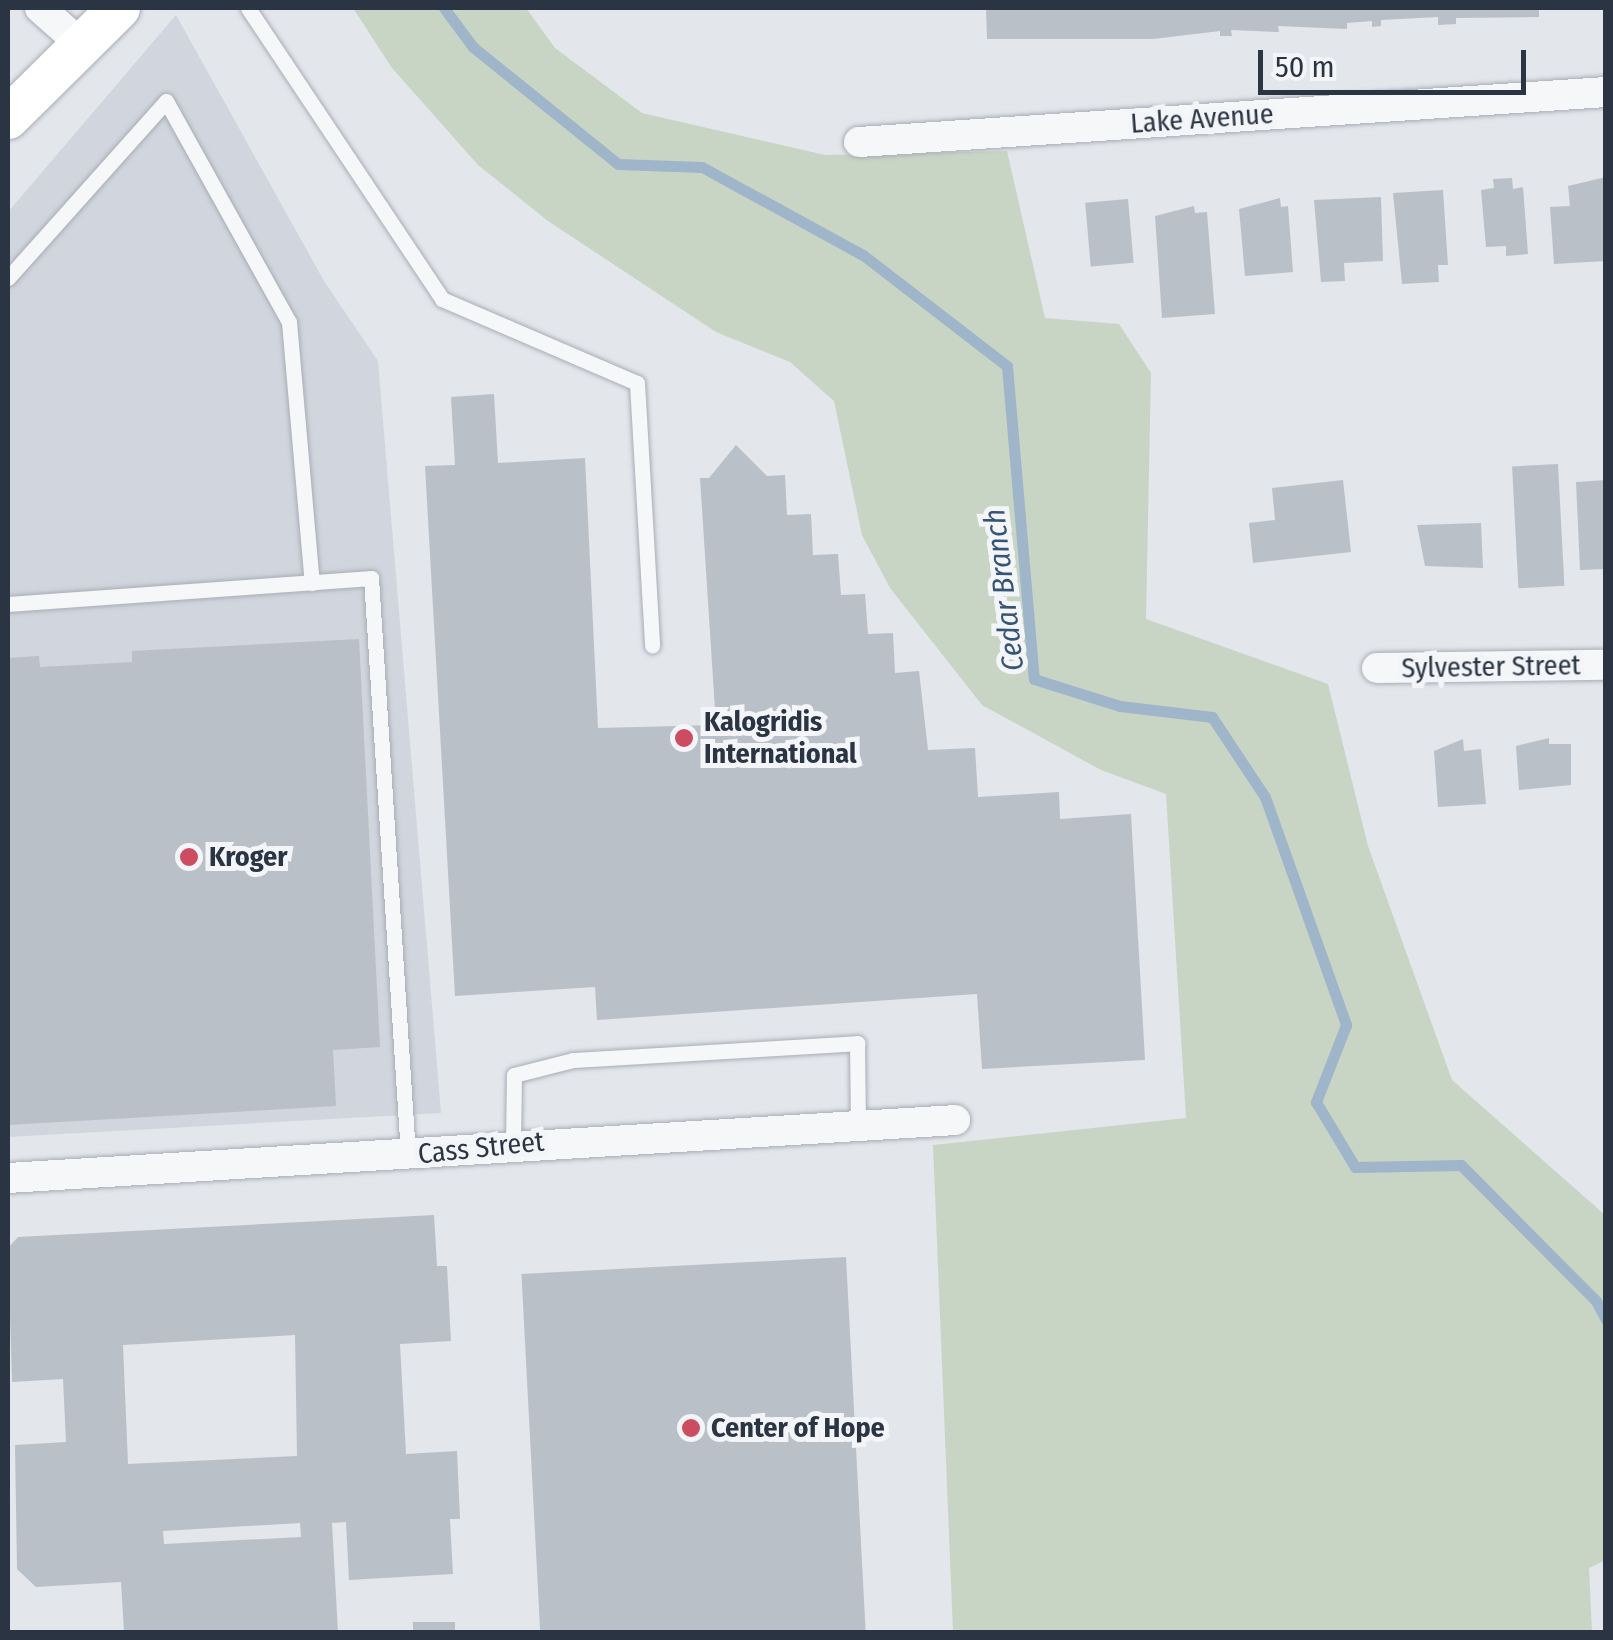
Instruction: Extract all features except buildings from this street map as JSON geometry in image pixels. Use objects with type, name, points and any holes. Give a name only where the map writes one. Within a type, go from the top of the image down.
[{"type":"main road","points":[[8,118],[119,8]]},
{"type":"street","points":[[40,8],[83,46]]},
{"type":"street","name":"Lake Avenue","points":[[859,142],[1606,92]]},
{"type":"street","name":"Sylvester Street","points":[[1377,668],[1606,665]]},
{"type":"street","name":"Cass Street","points":[[8,1178],[955,1120]]},
{"type":"lane","points":[[248,8],[442,298],[636,383],[652,646]]},
{"type":"lane","points":[[8,278],[166,101],[289,322],[312,583]]},
{"type":"lane","points":[[8,604],[371,578],[408,1155]]},
{"type":"lane","points":[[513,1145],[514,1075],[592,1059],[857,1044],[858,1124]]},
{"type":"shaded area","points":[[176,15],[324,281],[378,361],[441,1113],[8,1137],[8,212]]},
{"type":"green space","points":[[353,8],[526,8],[555,48],[642,113],[825,155],[1007,151],[1045,318],[1119,324],[1151,373],[1146,619],[1328,684],[1368,846],[1452,1080],[1605,1215],[1606,1560],[1589,1568],[1592,1632],[953,1632],[933,1145],[1186,1118],[1166,794],[1101,770],[982,705],[890,588],[862,535],[834,401],[790,362],[716,332],[548,221],[478,165],[392,68]]},
{"type":"waterway","name":"Cedar Branch","points":[[444,8],[473,47],[618,164],[702,167],[863,255],[1007,366],[1034,679],[1120,706],[1212,717],[1265,797],[1346,1025],[1316,1102],[1355,1167],[1461,1165],[1596,1301],[1606,1320]]},
{"type":"place","name":"Kalogridis International","points":[[684,738]]},
{"type":"place","name":"Kroger","points":[[189,857]]},
{"type":"place","name":"Center of Hope","points":[[691,1428]]}]
